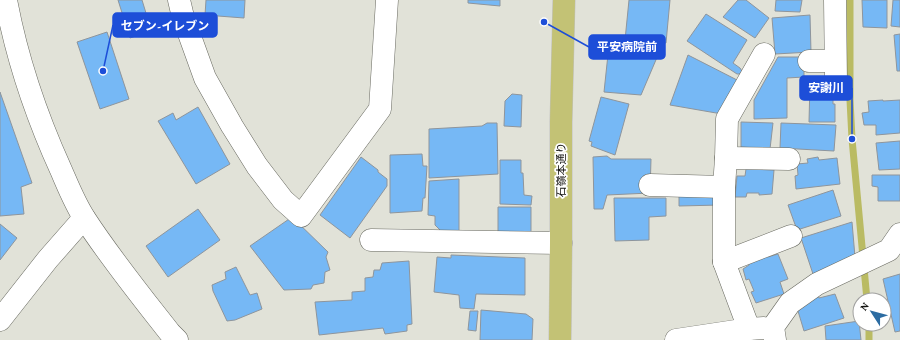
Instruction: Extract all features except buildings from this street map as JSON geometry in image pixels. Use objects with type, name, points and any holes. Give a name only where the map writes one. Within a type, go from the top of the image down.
[{"type":"main road","name":"石嶺本通り","points":[[560,340],[561,122],[564,0]]},
{"type":"street","points":[[6,0],[17,51],[33,101],[48,141],[84,218],[125,277],[177,340]]},
{"type":"street","points":[[179,0],[183,17],[205,78],[232,126],[257,166],[283,200],[301,216],[380,109],[387,0]]},
{"type":"street","points":[[835,0],[836,82]]},
{"type":"street","points":[[750,329],[724,262],[724,187],[727,119],[764,54]]},
{"type":"street","points":[[808,61],[835,61]]},
{"type":"street","points":[[726,158],[790,159]]},
{"type":"street","points":[[650,185],[724,187]]},
{"type":"street","points":[[0,320],[56,250],[84,218]]},
{"type":"street","points":[[676,340],[750,329],[774,334],[790,303],[817,284],[889,250],[900,234]]},
{"type":"street","points":[[724,262],[791,236]]},
{"type":"street","points":[[371,240],[561,243]]},
{"type":"waterway","points":[[850,0],[850,100],[852,139],[866,292]]},
{"type":"waterway","points":[[869,332],[869,340]]},
{"type":"place","name":"平安病院前","points":[[544,22]]},
{"type":"place","name":"セブン-イレブン","points":[[103,71]]},
{"type":"place","name":"安謝川","points":[[852,139]]}]
